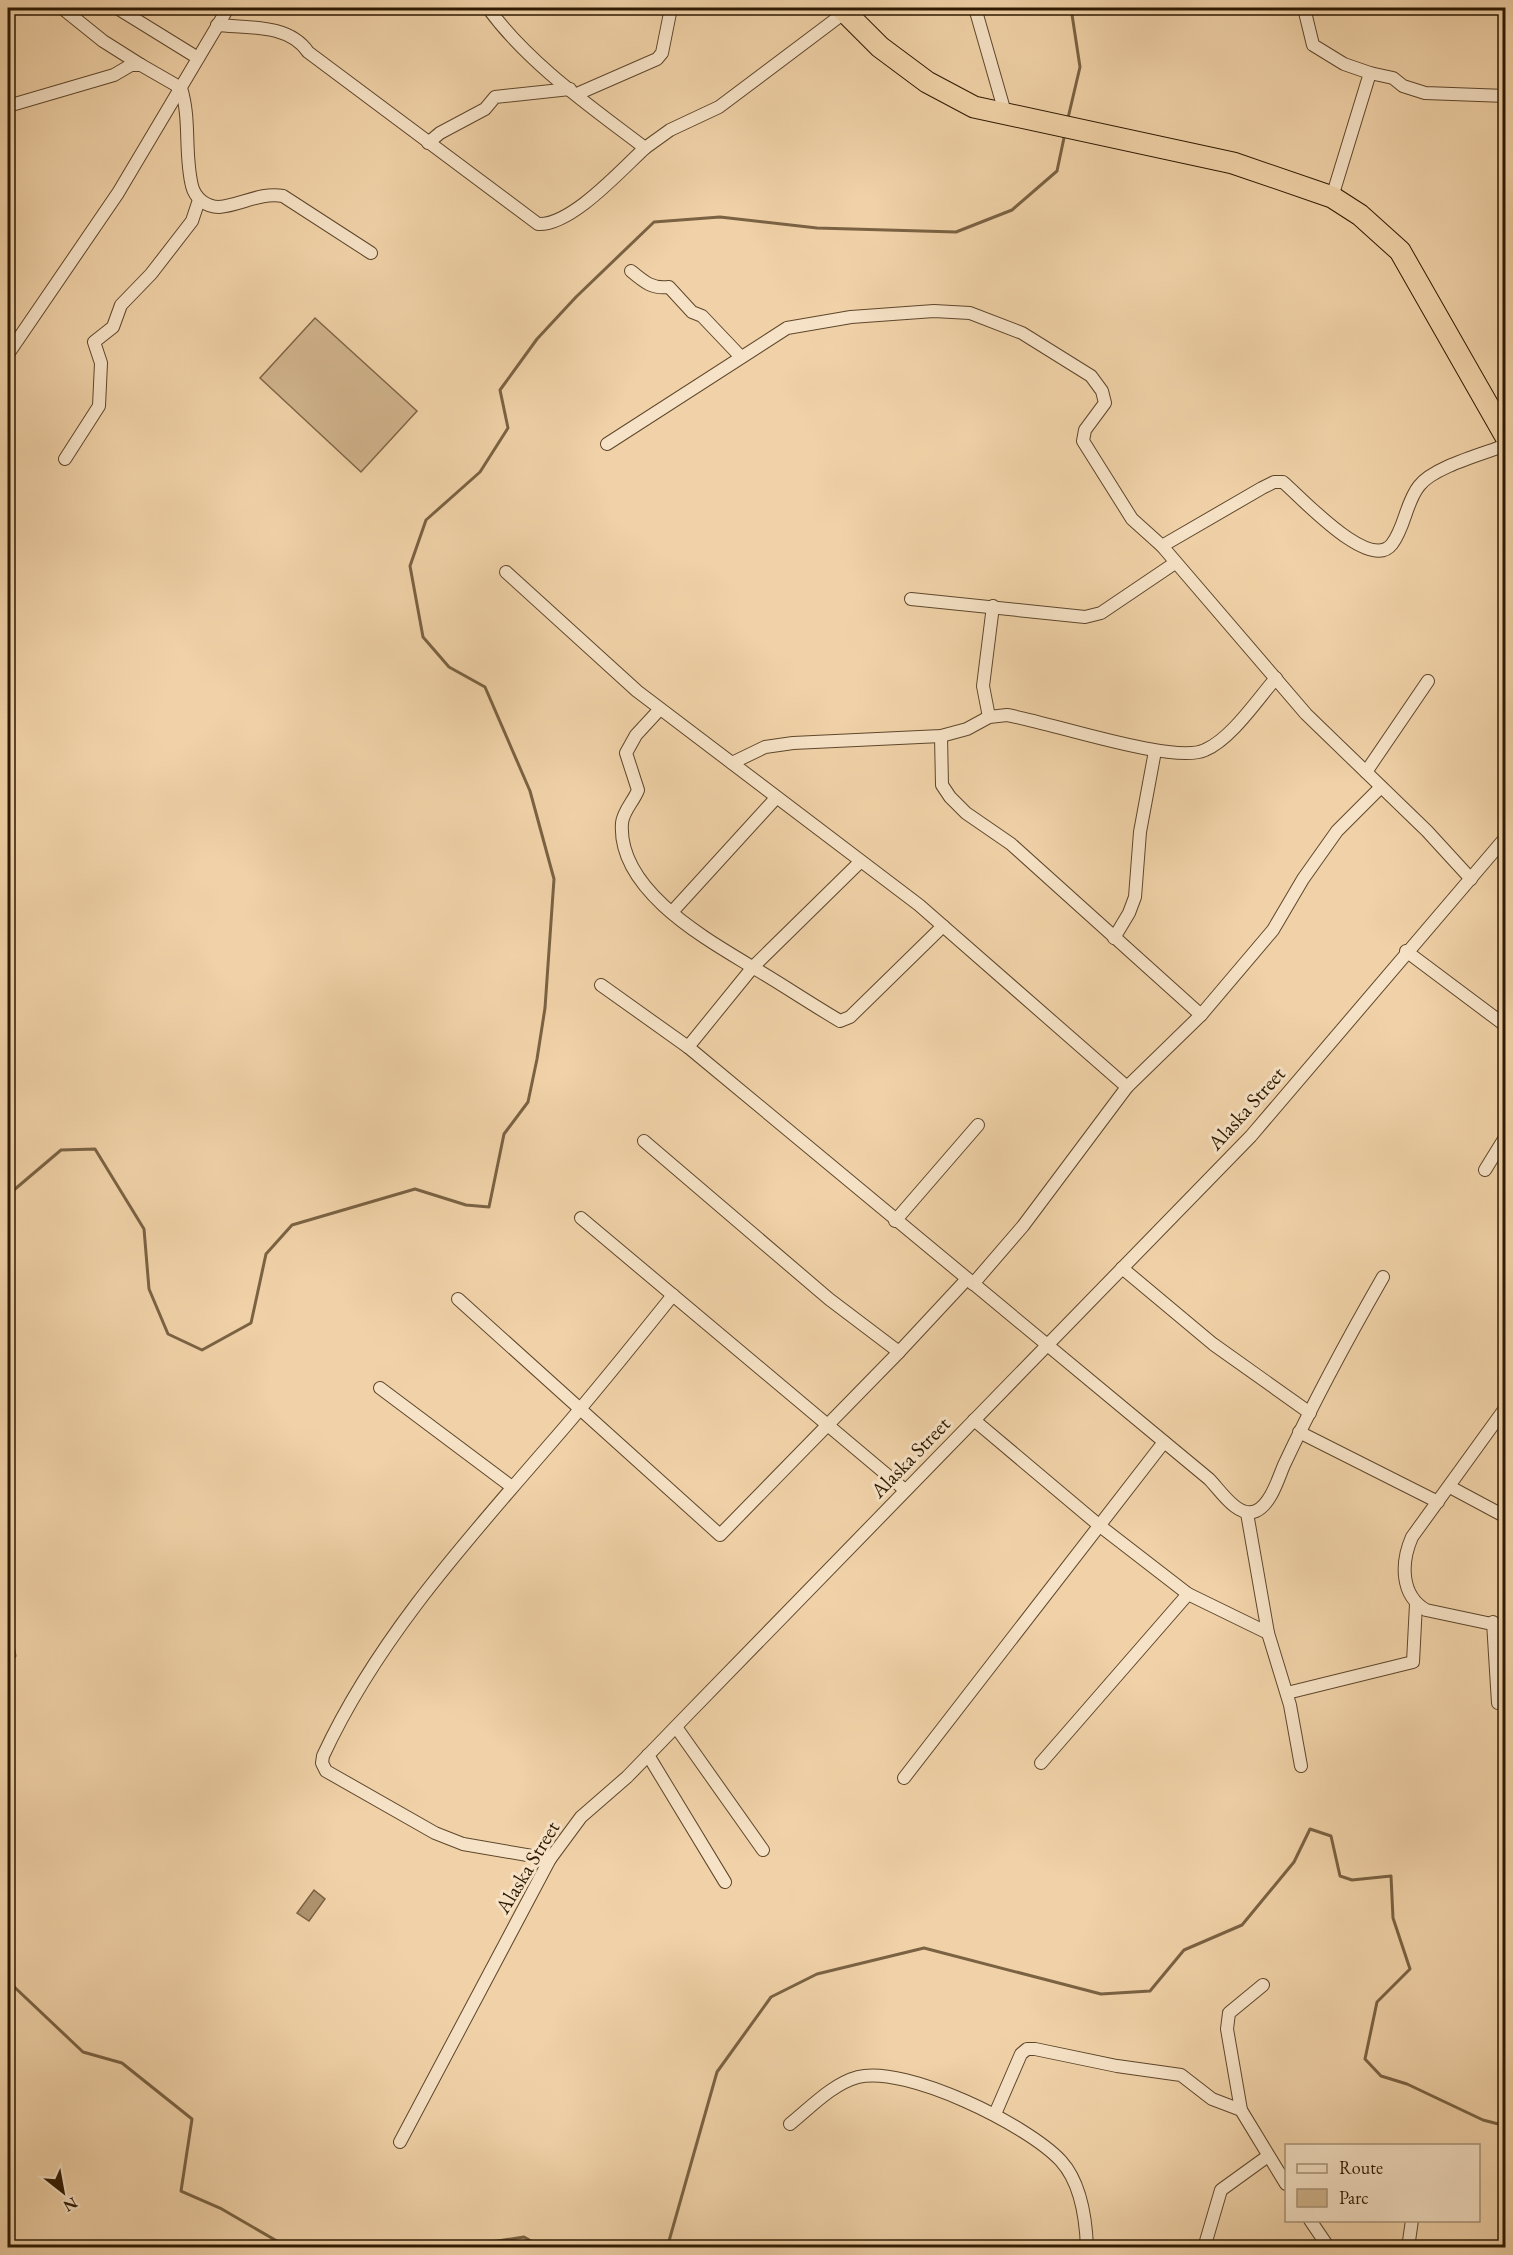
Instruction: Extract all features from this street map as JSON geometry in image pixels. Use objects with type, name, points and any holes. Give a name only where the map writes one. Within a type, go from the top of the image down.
[{"type":"highway","points":[[843,10],[880,47],[927,82],[974,107],[1006,116],[1133,140],[1160,149],[1233,163],[1333,192],[1400,251],[1506,418]]},
{"type":"highway","points":[[1472,367],[1506,437]]},
{"type":"street","points":[[62,8],[103,41],[181,88],[187,108],[192,187],[200,200],[208,206],[219,207],[270,194],[283,196],[371,253]]},
{"type":"street","points":[[117,8],[198,58]]},
{"type":"street","points":[[8,354],[118,193],[228,8]]},
{"type":"street","points":[[488,8],[507,34],[574,92],[645,148]]},
{"type":"street","points":[[428,143],[440,133],[485,110],[495,97],[574,92],[657,59],[662,52],[671,8]]},
{"type":"street","points":[[975,8],[1006,116]]},
{"type":"street","points":[[1304,8],[1313,45],[1328,56],[1370,73],[1393,78],[1403,86],[1425,93],[1506,96]]},
{"type":"street","points":[[218,25],[281,31],[293,36],[308,52],[428,143],[538,224],[547,225],[568,214],[597,193],[645,148],[670,130],[719,107],[843,10]]},
{"type":"street","points":[[8,106],[114,75],[131,65],[141,65]]},
{"type":"street","points":[[1333,192],[1370,73]]},
{"type":"street","points":[[65,459],[99,406],[101,363],[94,342],[113,327],[121,305],[152,274],[192,221],[200,200]]},
{"type":"street","points":[[631,271],[658,289],[669,287],[692,312],[702,316],[741,357]]},
{"type":"street","points":[[608,444],[788,328],[851,317],[934,311],[970,313],[1022,333],[1091,376],[1102,391],[1105,402],[1085,430],[1083,441],[1093,454],[1124,509],[1162,546],[1306,714],[1470,879]]},
{"type":"street","points":[[1162,546],[1262,488],[1274,482],[1283,482],[1350,541],[1374,552],[1381,552],[1394,542],[1419,486],[1429,477],[1506,445]]},
{"type":"street","points":[[911,599],[993,606],[1044,615],[1085,617],[1101,613],[1175,563]]},
{"type":"street","points":[[506,572],[660,710],[943,926],[1128,1087]]},
{"type":"street","points":[[989,717],[983,686],[993,606]]},
{"type":"street","points":[[732,763],[765,747],[793,743],[940,736],[967,729],[989,717],[1007,715],[1155,751],[1191,756],[1212,746],[1276,678]]},
{"type":"street","points":[[1366,772],[1428,681]]},
{"type":"street","points":[[660,710],[636,735],[626,753],[638,790],[622,822],[633,871],[659,902],[704,939],[840,1022],[845,1021],[943,926]]},
{"type":"street","points":[[940,736],[942,785],[950,797],[966,813],[1011,844],[1201,1015]]},
{"type":"street","points":[[1114,938],[1129,913],[1135,897],[1140,832],[1155,751]]},
{"type":"street","points":[[458,1299],[720,1535],[827,1423],[1023,1226],[1128,1087],[1201,1015],[1273,930],[1303,879],[1337,831],[1381,787]]},
{"type":"street","points":[[672,912],[776,798]]},
{"type":"street","name":"Alaska Street","points":[[400,2142],[550,1858],[581,1817],[676,1727],[1251,1136],[1406,951],[1506,837]]},
{"type":"street","points":[[688,1047],[753,967],[860,862]]},
{"type":"street","points":[[1406,951],[1506,1026]]},
{"type":"street","points":[[601,985],[688,1047],[895,1221],[1209,1479],[1239,1510],[1248,1513],[1256,1511],[1270,1496],[1299,1432],[1383,1277]]},
{"type":"street","points":[[895,1221],[978,1125]]},
{"type":"street","points":[[1485,1170],[1506,1136]]},
{"type":"street","points":[[644,1141],[829,1299],[899,1352]]},
{"type":"street","points":[[581,1218],[905,1490]]},
{"type":"street","points":[[1122,1268],[1213,1344],[1310,1413]]},
{"type":"street","points":[[550,1858],[494,1851],[463,1844],[435,1833],[326,1771],[322,1763],[323,1756],[344,1710],[374,1662],[512,1487],[579,1410],[673,1295]]},
{"type":"street","points":[[380,1388],[512,1487]]},
{"type":"street","points":[[1287,1693],[1413,1662],[1416,1604],[1406,1581],[1404,1561],[1412,1537],[1506,1407]]},
{"type":"street","points":[[974,1420],[1100,1526],[1188,1594],[1268,1633]]},
{"type":"street","points":[[1299,1432],[1438,1502]]},
{"type":"street","points":[[904,1778],[1164,1442]]},
{"type":"street","points":[[1450,1487],[1506,1517]]},
{"type":"street","points":[[1248,1513],[1268,1633],[1287,1693],[1302,1766]]},
{"type":"street","points":[[1041,1763],[1188,1594]]},
{"type":"street","points":[[1416,1604],[1426,1610],[1506,1626]]},
{"type":"street","points":[[1493,1622],[1498,1703]]},
{"type":"street","points":[[676,1727],[763,1850]]},
{"type":"street","points":[[648,1755],[725,1882]]},
{"type":"street","points":[[1263,1985],[1229,2013],[1227,2021],[1241,2110],[1285,2181]]},
{"type":"street","points":[[995,2114],[1021,2054],[1027,2049],[1180,2075],[1212,2099],[1241,2110]]},
{"type":"street","points":[[790,2124],[832,2090],[855,2078],[868,2075],[911,2083],[959,2097],[995,2114],[1061,2161],[1080,2198],[1086,2224],[1087,2247]]},
{"type":"street","points":[[1204,2247],[1221,2190],[1268,2156]]},
{"type":"street","points":[[1311,2222],[1329,2247]]},
{"type":"street","points":[[1408,2247],[1412,2222]]},
{"type":"green space","points":[[315,318],[417,411],[361,472],[260,378]]},
{"type":"shaded area","points":[[314,1890],[325,1899],[309,1921],[297,1913]]},
{"type":"waterway","points":[[1068,118],[1080,67],[1071,8]]},
{"type":"waterway","points":[[8,1195],[61,1150],[95,1149],[144,1229],[149,1289],[168,1334],[202,1350],[251,1323],[266,1254],[292,1225],[415,1189],[466,1205],[489,1207],[504,1134],[528,1102],[537,1059],[545,1008],[554,879],[530,791],[485,687],[449,667],[423,637],[410,566],[426,520],[480,472],[508,428],[500,390],[537,339],[576,297],[654,222],[720,217],[817,228],[956,232],[1012,210],[1057,171],[1065,133]]},
{"type":"waterway","points":[[8,1614],[15,1656],[8,1665]]},
{"type":"waterway","points":[[667,2248],[717,2072],[771,1997],[817,1974],[924,1948],[1101,1994],[1150,1991],[1184,1950],[1242,1925],[1294,1862],[1310,1829],[1331,1836],[1340,1876],[1352,1880],[1391,1876],[1393,1918],[1410,1969],[1377,2002],[1365,2059],[1381,2076],[1407,2084],[1483,2120],[1506,2126]]},
{"type":"waterway","points":[[8,1981],[83,2052],[122,2063],[192,2119],[181,2191],[220,2208],[289,2248]]},
{"type":"waterway","points":[[474,2248],[478,2244],[524,2237],[543,2248]]}]
